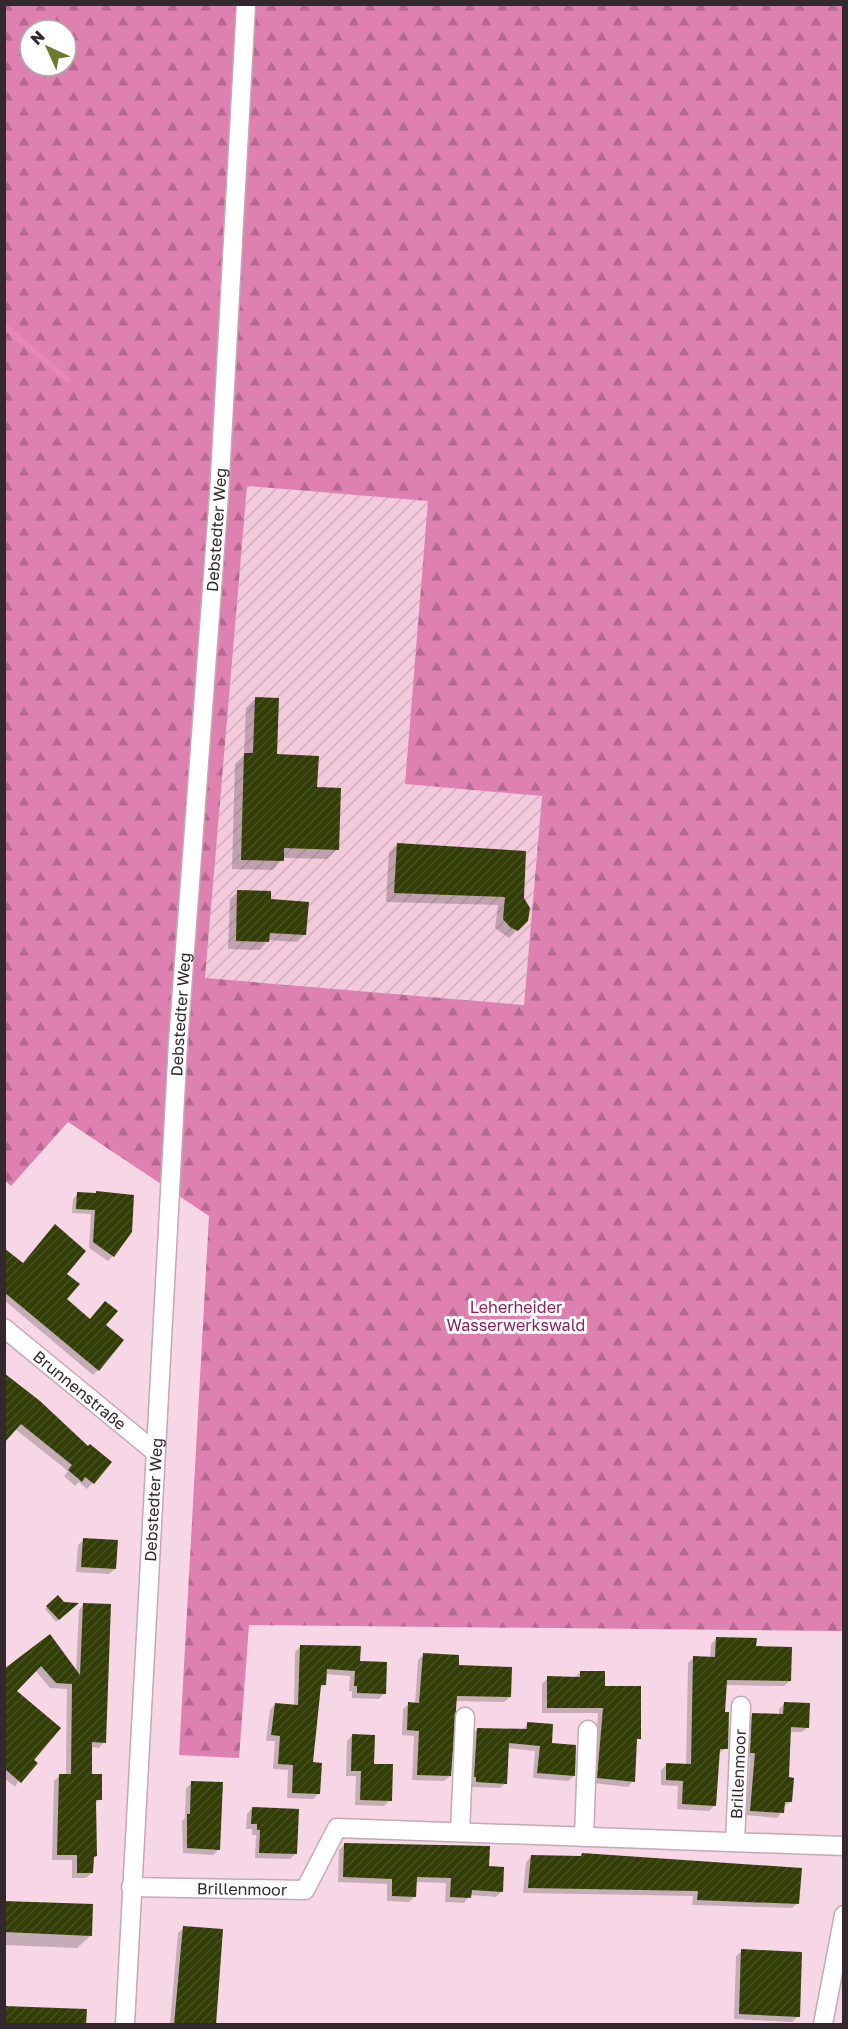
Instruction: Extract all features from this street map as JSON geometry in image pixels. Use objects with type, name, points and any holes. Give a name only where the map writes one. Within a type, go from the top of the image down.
[{"type":"street","name":"Debstedter Weg","points":[[125,2025],[154,1451],[179,1031],[219,495],[246,4]]},
{"type":"street","name":"Brunnenstraße","points":[[4,1328],[154,1451]]},
{"type":"street","name":"Brillenmoor","points":[[735,1842],[741,1706]]},
{"type":"street","points":[[460,1832],[465,1717]]},
{"type":"street","points":[[584,1837],[588,1730]]},
{"type":"street","name":"Brillenmoor","points":[[131,1887],[305,1890],[337,1828],[843,1846]]},
{"type":"street","points":[[823,2025],[843,1915]]},
{"type":"shaded area","points":[[247,486],[429,501],[405,784],[542,796],[524,1005],[205,979]]},
{"type":"green space","name":"Leherheider Wasserwerkswald","points":[[5,5],[843,5],[843,1631],[249,1625],[239,1758],[179,1755],[209,1216],[68,1122],[11,1186],[5,1181]],"holes":[[[247,486],[428,501],[405,784],[542,796],[524,1005],[205,978]]]},
{"type":"building","points":[[255,697],[279,698],[277,754],[319,756],[317,787],[341,788],[339,850],[284,848],[284,861],[241,860],[244,753],[253,753]]},
{"type":"building","points":[[397,843],[526,851],[524,898],[530,908],[528,921],[518,931],[510,927],[503,919],[505,897],[394,893]]},
{"type":"building","points":[[237,890],[271,891],[271,899],[309,902],[306,935],[270,933],[269,942],[236,941]]},
{"type":"building","points":[[96,1191],[134,1195],[132,1232],[114,1257],[93,1242],[95,1210],[76,1209],[77,1192],[96,1193]]},
{"type":"building","points":[[55,1224],[86,1251],[67,1274],[80,1284],[67,1299],[90,1319],[105,1301],[118,1311],[106,1325],[124,1340],[99,1371],[4,1292],[4,1248],[23,1263]]},
{"type":"building","points":[[4,1373],[40,1401],[88,1446],[90,1444],[112,1462],[94,1484],[85,1477],[82,1482],[68,1470],[72,1465],[21,1424],[4,1443]]},
{"type":"building","points":[[83,1538],[118,1540],[116,1569],[81,1567]]},
{"type":"building","points":[[58,1595],[64,1602],[79,1603],[59,1620],[46,1606]]},
{"type":"building","points":[[83,1603],[111,1604],[106,1743],[92,1742],[92,1774],[102,1774],[102,1800],[96,1800],[97,1856],[94,1857],[93,1873],[77,1873],[77,1855],[57,1855],[59,1774],[71,1774],[72,1684],[56,1683],[41,1666],[17,1691],[61,1728],[34,1760],[38,1763],[21,1783],[4,1768],[4,1669],[50,1634],[80,1675]]},
{"type":"building","points":[[716,1637],[757,1638],[756,1646],[792,1647],[791,1681],[727,1680],[725,1712],[729,1712],[728,1749],[720,1749],[716,1806],[682,1804],[683,1781],[666,1780],[666,1763],[691,1764],[693,1656],[715,1657]]},
{"type":"building","points":[[300,1645],[361,1646],[360,1661],[387,1662],[386,1694],[357,1693],[357,1686],[354,1686],[355,1671],[327,1669],[326,1685],[321,1685],[313,1762],[322,1763],[320,1794],[292,1793],[293,1765],[278,1764],[280,1736],[271,1735],[275,1703],[298,1705]]},
{"type":"building","points":[[423,1653],[459,1655],[459,1665],[512,1667],[511,1697],[457,1696],[451,1776],[417,1775],[419,1731],[407,1730],[408,1702],[419,1703]]},
{"type":"building","points":[[580,1671],[605,1671],[605,1686],[641,1686],[641,1739],[637,1739],[635,1782],[597,1778],[603,1708],[547,1708],[547,1676],[580,1677]]},
{"type":"building","points":[[784,1702],[810,1703],[809,1728],[791,1727],[789,1777],[794,1778],[792,1802],[785,1802],[784,1813],[750,1811],[755,1753],[750,1753],[752,1713],[783,1714]]},
{"type":"building","points":[[527,1722],[553,1724],[552,1743],[576,1745],[575,1776],[537,1773],[540,1746],[509,1743],[507,1784],[476,1782],[476,1777],[474,1777],[477,1728],[527,1729]]},
{"type":"building","points":[[352,1734],[375,1735],[374,1764],[393,1764],[392,1801],[360,1800],[361,1771],[351,1771]]},
{"type":"building","points":[[191,1781],[223,1782],[220,1850],[187,1848],[187,1814],[190,1814]]},
{"type":"building","points":[[252,1807],[299,1809],[297,1854],[259,1853],[260,1830],[257,1830],[257,1824],[251,1824]]},
{"type":"building","points":[[344,1843],[490,1846],[489,1866],[504,1867],[503,1892],[472,1890],[471,1898],[450,1897],[451,1878],[417,1877],[416,1897],[392,1896],[392,1879],[343,1877]]},
{"type":"building","points":[[582,1853],[802,1868],[799,1904],[697,1900],[698,1891],[528,1888],[531,1855],[581,1856]]},
{"type":"building","points":[[4,1901],[93,1904],[92,1936],[4,1932]]},
{"type":"building","points":[[183,1926],[223,1929],[216,2025],[174,2025]]},
{"type":"building","points":[[741,1949],[802,1952],[800,2017],[739,2014]]},
{"type":"building","points":[[4,2006],[87,2009],[86,2025],[4,2025]]},
{"type":"waterway","points":[[4,326],[68,380]]}]
